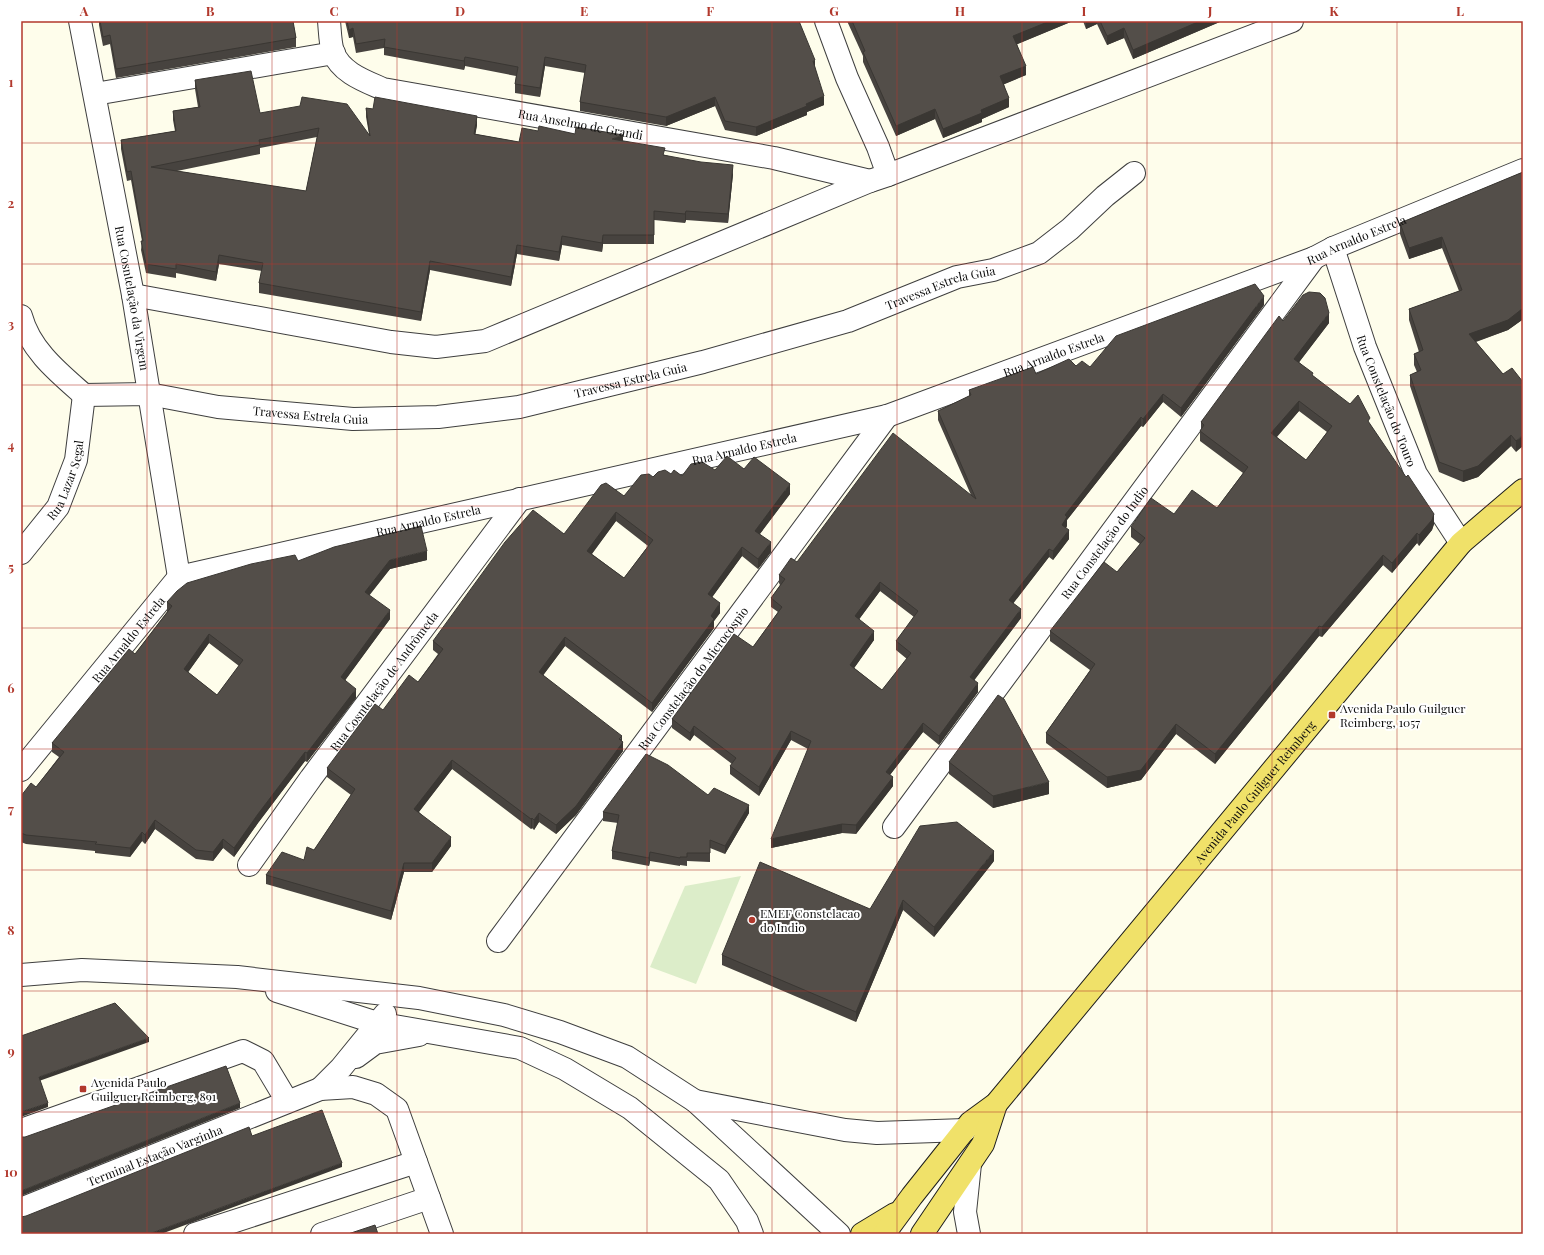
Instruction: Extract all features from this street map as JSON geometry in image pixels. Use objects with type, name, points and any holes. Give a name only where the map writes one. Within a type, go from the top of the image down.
[{"type":"main road","name":"Avenida Paulo Guilguer Reimberg","points":[[884,1234],[970,1123],[996,1104],[1461,543],[1523,490]]},
{"type":"main road","name":"Avenida Paulo Guilguer Reimberg","points":[[922,1234],[983,1144],[996,1104]]},
{"type":"main road","points":[[862,1234],[902,1210]]},
{"type":"street","name":"Rua Cosntelação da Virgem","points":[[80,21],[134,295],[178,577]]},
{"type":"street","name":"Rua Anselmo de Grandi","points":[[328,21],[334,53],[344,68],[356,77],[383,88],[879,178]]},
{"type":"street","points":[[826,21],[847,78],[878,147],[879,178]]},
{"type":"street","points":[[134,295],[391,342],[436,347],[485,341],[879,178],[1292,21]]},
{"type":"street","points":[[95,94],[334,53]]},
{"type":"street","name":"Rua Arnaldo Estrela","points":[[21,770],[178,577],[887,416],[1323,253],[1523,170]]},
{"type":"street","name":"Travessa Estrela Guia","points":[[84,395],[149,394],[218,407],[352,419],[438,418],[519,407],[703,362],[848,321],[957,277],[993,270],[1039,254],[1070,229],[1105,196],[1134,173]]},
{"type":"street","name":"Rua Constelação do Touro","points":[[1323,253],[1365,347],[1416,474],[1461,543]]},
{"type":"street","name":"Rua Constelação do Indio","points":[[894,826],[1323,253]]},
{"type":"street","points":[[21,316],[32,342],[51,366],[84,395]]},
{"type":"street","name":"Rua Lazar Segal","points":[[21,553],[58,507],[76,460],[84,395]]},
{"type":"street","name":"Rua Constelação do Microcóspio","points":[[498,940],[887,416]]},
{"type":"street","name":"Rua Cosntelação de Andrômeda","points":[[249,865],[315,772],[520,499]]},
{"type":"street","points":[[21,975],[82,970],[236,977],[419,998],[504,1015],[560,1032],[627,1057],[695,1101],[839,1234]]},
{"type":"street","points":[[236,977],[377,1023],[520,1048],[565,1069],[630,1108],[719,1180],[747,1221],[752,1234]]},
{"type":"street","points":[[320,1088],[341,1068],[383,1015],[419,998]]},
{"type":"street","points":[[341,1068],[375,1044],[432,1032]]},
{"type":"street","points":[[21,1130],[243,1051],[263,1061],[287,1102]]},
{"type":"street","name":"Terminal Estação Varginha","points":[[21,1209],[320,1088],[353,1087],[376,1094],[397,1109],[442,1234]]},
{"type":"street","points":[[695,1101],[845,1130],[877,1133],[965,1130]]},
{"type":"street","points":[[195,1234],[416,1162]]},
{"type":"street","points":[[968,1234],[966,1212],[970,1164]]},
{"type":"street","points":[[322,1234],[429,1198]]},
{"type":"green space","points":[[741,876],[696,984],[650,967],[685,886]]},
{"type":"building","points":[[100,21],[293,21],[296,38],[116,69],[110,35],[103,37]]},
{"type":"building","points":[[347,21],[799,21],[815,60],[813,61],[824,96],[806,104],[807,106],[756,127],[725,121],[715,97],[666,117],[580,102],[586,65],[545,57],[540,88],[515,84],[518,67],[465,57],[464,61],[384,47],[385,39],[356,44],[353,28],[349,30]]},
{"type":"building","points":[[852,21],[1050,21],[1013,36],[1026,66],[1000,76],[1009,98],[981,110],[982,113],[943,129],[935,109],[896,126],[863,52],[865,51]]},
{"type":"building","points":[[1100,21],[1200,21],[1133,50],[1124,28],[1107,36]]},
{"type":"building","points":[[251,71],[260,113],[300,106],[302,97],[347,104],[370,136],[366,108],[373,109],[375,97],[477,116],[474,134],[519,142],[522,128],[538,131],[539,126],[575,134],[576,127],[623,135],[612,139],[665,148],[663,155],[701,162],[733,165],[728,214],[686,211],[685,214],[654,211],[654,235],[603,235],[602,243],[562,236],[559,252],[517,245],[511,277],[430,261],[421,312],[259,283],[263,263],[219,255],[216,272],[176,264],[176,269],[146,264],[141,241],[143,241],[131,171],[127,172],[121,140],[176,131],[173,111],[200,107],[195,80]],"holes":[[[319,128],[306,191],[151,167],[260,145],[259,140]]]},
{"type":"building","points":[[1523,172],[1523,311],[1522,309],[1508,320],[1469,334],[1503,374],[1512,368],[1523,382],[1523,435],[1516,441],[1511,435],[1478,466],[1463,471],[1439,462],[1410,375],[1421,370],[1414,354],[1423,350],[1409,309],[1462,290],[1442,237],[1409,248],[1400,223]]},
{"type":"building","points":[[1255,284],[1264,296],[1181,408],[1163,394],[1143,419],[1141,417],[1065,515],[1067,517],[1062,525],[1069,530],[1053,551],[1049,549],[1009,600],[1021,609],[970,677],[978,683],[939,736],[923,723],[886,772],[893,777],[856,825],[842,824],[771,839],[811,741],[791,731],[759,787],[730,766],[736,758],[694,726],[690,733],[672,719],[734,634],[753,647],[782,607],[771,598],[785,579],[779,575],[791,558],[797,562],[893,433],[976,499],[938,411],[971,395],[969,390],[1033,367],[1036,374],[1069,359],[1076,366],[1082,361],[1090,367],[1116,336]],"holes":[[[880,582],[918,611],[896,641],[911,653],[882,690],[850,665],[874,631],[855,616]]]},
{"type":"building","points":[[1309,292],[1320,293],[1325,298],[1329,313],[1294,359],[1350,404],[1358,395],[1370,418],[1368,421],[1406,477],[1408,475],[1434,514],[1432,520],[1419,535],[1417,533],[1392,563],[1383,555],[1322,627],[1319,626],[1215,754],[1176,724],[1141,770],[1107,777],[1046,733],[1095,664],[1050,631],[1104,562],[1117,572],[1145,538],[1131,527],[1151,498],[1174,514],[1192,490],[1217,508],[1248,467],[1200,431],[1204,425],[1201,422],[1279,316],[1283,321],[1303,295]],"holes":[[[1299,401],[1332,426],[1306,460],[1271,433]]]},
{"type":"building","points":[[727,456],[744,469],[754,457],[790,484],[755,531],[771,542],[758,559],[742,547],[708,594],[720,603],[711,616],[714,619],[652,703],[565,637],[539,672],[622,736],[619,739],[623,742],[576,806],[556,825],[539,813],[534,820],[532,818],[531,819],[452,760],[414,809],[451,837],[432,863],[404,863],[391,911],[266,875],[282,852],[304,860],[307,847],[314,850],[355,789],[327,768],[375,704],[383,710],[409,675],[418,682],[443,649],[433,641],[505,542],[533,510],[564,534],[601,485],[606,483],[624,496],[641,475],[649,474],[653,477],[658,472],[665,470],[671,474],[674,470],[682,476],[691,464],[702,462],[715,470]],"holes":[[[616,512],[653,540],[624,578],[587,551]]]},
{"type":"building","points":[[421,526],[427,551],[390,560],[365,592],[390,610],[341,677],[356,689],[307,753],[305,752],[234,848],[223,839],[213,852],[196,850],[155,820],[145,835],[142,832],[130,848],[95,844],[97,842],[26,835],[21,833],[21,796],[31,783],[36,787],[64,752],[52,743],[129,649],[135,654],[172,606],[167,602],[177,591],[187,583],[251,564],[295,555],[298,561],[334,547]],"holes":[[[209,634],[243,660],[217,695],[184,669]]]},
{"type":"building","points":[[998,695],[1004,699],[1049,782],[993,796],[949,762]]},
{"type":"building","points":[[646,754],[668,765],[708,795],[714,788],[749,805],[725,846],[710,840],[710,853],[687,853],[687,857],[680,858],[650,852],[649,858],[612,851],[619,815],[603,812]]},
{"type":"building","points":[[957,822],[994,851],[934,927],[903,900],[856,1012],[722,955],[760,862],[870,909],[920,826]]},
{"type":"building","points":[[115,1003],[149,1038],[39,1077],[48,1103],[21,1112],[21,1036]]},
{"type":"building","points":[[226,1066],[240,1103],[21,1191],[21,1137],[25,1137]]},
{"type":"building","points":[[322,1110],[342,1163],[149,1234],[21,1234],[21,1217],[249,1127],[252,1136]]},
{"type":"building","points":[[375,1225],[378,1234],[348,1234]]},
{"type":"place","name":"Avenida Paulo Guilguer Reimberg, 1057","points":[[1332,715]]},
{"type":"place","name":"EMEF Constelacao do Indio","points":[[752,920]]},
{"type":"place","name":"Avenida Paulo Guilguer Reimberg, 891","points":[[83,1089]]}]
